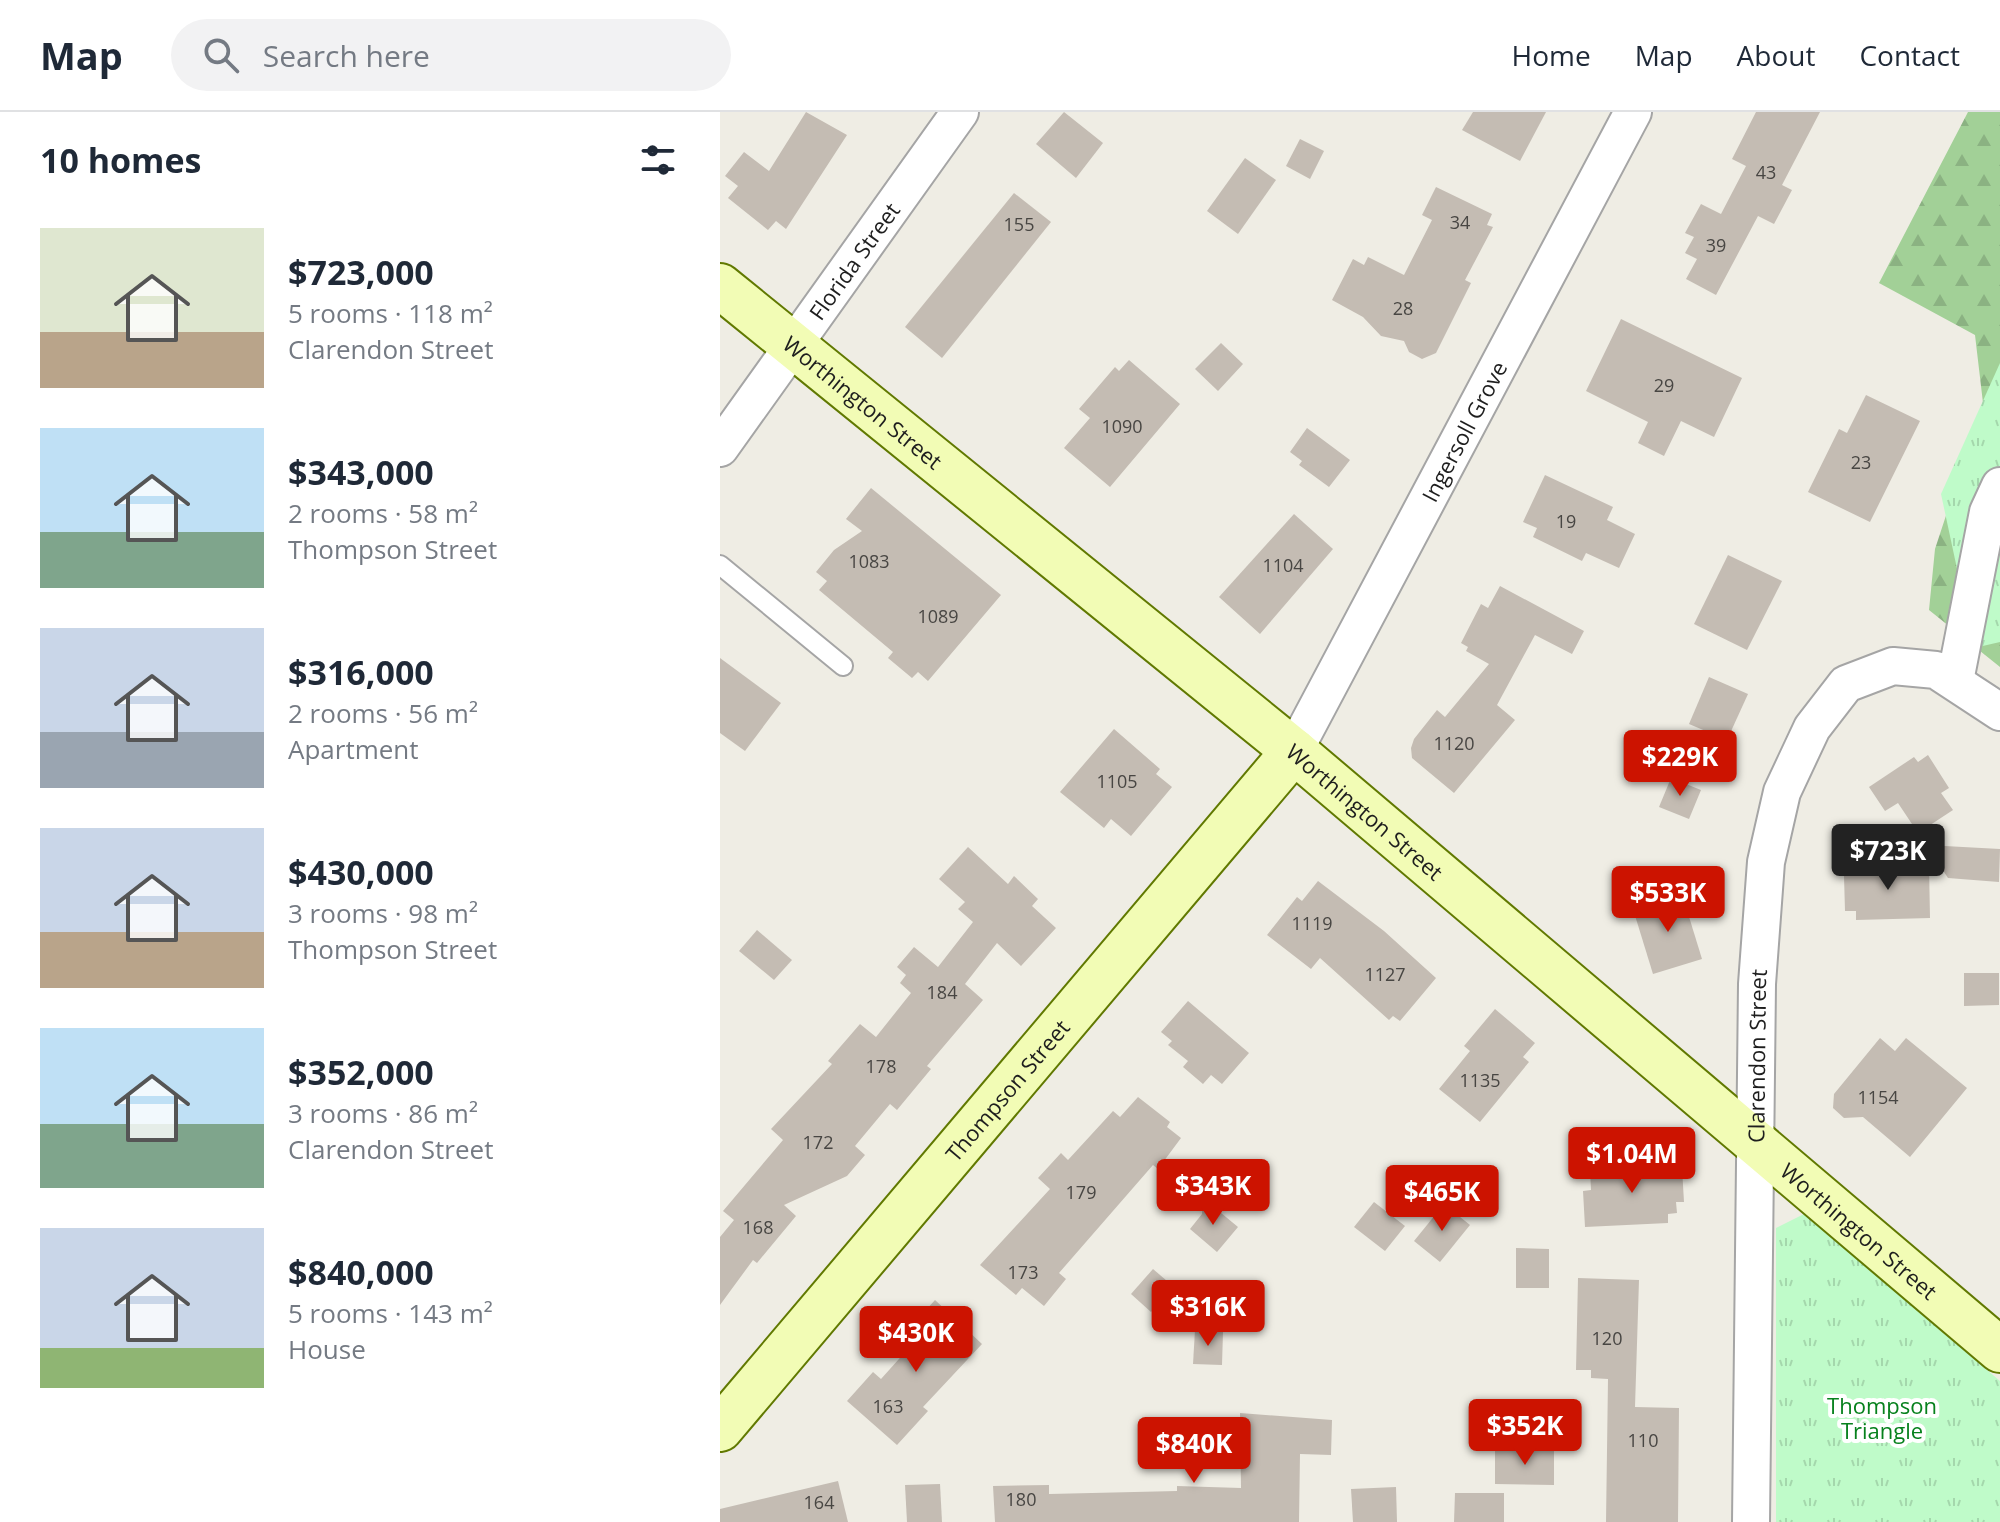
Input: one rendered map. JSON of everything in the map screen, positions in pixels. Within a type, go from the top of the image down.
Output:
[{"type":"main road","name":"Worthington Street","points":[[720,286],[1294,751],[2000,1350]]},
{"type":"main road","name":"Thompson Street","points":[[720,1429],[1294,751]]},
{"type":"street","name":"Florida Street","points":[[720,448],[960,112]]},
{"type":"street","name":"Ingersoll Grove","points":[[1294,751],[1633,112]]},
{"type":"street","points":[[1955,681],[1988,512],[2000,486]]},
{"type":"street","name":"Clarendon Street","points":[[1751,1522],[1757,984],[1766,862],[1782,792],[1812,728],[1846,684],[1893,666],[1936,670],[2000,712]]},
{"type":"lane","points":[[720,565],[843,666]]},
{"type":"green space","points":[[1968,112],[2000,112],[2000,667],[1929,610],[1935,549],[1983,403],[1975,335],[1879,283]]},
{"type":"green space","points":[[2000,363],[2000,642],[1974,648],[1941,494]]},
{"type":"green space","name":"Thompson Triangle","points":[[1804,1214],[2000,1381],[2000,1522],[1776,1522],[1776,1228]]},
{"type":"building","points":[[806,112],[847,135],[786,229],[776,221],[768,230],[728,198],[738,186],[725,176],[744,152],[769,171]]},
{"type":"building","points":[[1064,112],[1103,143],[1076,178],[1036,144]]},
{"type":"building","points":[[1473,112],[1546,112],[1520,161],[1462,130]]},
{"type":"building","points":[[1756,112],[1820,112],[1782,185],[1792,190],[1774,224],[1758,216],[1716,295],[1686,279],[1697,259],[1685,253],[1694,237],[1685,233],[1701,204],[1721,214],[1746,166],[1732,159]]},
{"type":"building","points":[[1300,139],[1324,151],[1310,179],[1286,166]]},
{"type":"building","points":[[1245,158],[1276,180],[1238,234],[1207,211]]},
{"type":"building","points":[[1436,187],[1492,214],[1487,225],[1493,227],[1465,280],[1471,283],[1436,353],[1422,359],[1409,352],[1404,341],[1381,336],[1363,317],[1332,300],[1353,259],[1364,265],[1368,257],[1404,275],[1432,220],[1422,215]]},
{"type":"building","points":[[1014,193],[1051,222],[942,358],[905,327]]},
{"type":"building","points":[[1621,319],[1742,378],[1714,437],[1681,421],[1664,456],[1638,443],[1648,422],[1586,391]]},
{"type":"building","points":[[1221,343],[1243,364],[1218,391],[1195,369]]},
{"type":"building","points":[[1129,360],[1180,404],[1110,487],[1064,448],[1090,418],[1079,409],[1115,367],[1119,371]]},
{"type":"building","points":[[1866,395],[1920,421],[1870,522],[1808,492],[1839,429],[1847,433]]},
{"type":"building","points":[[1307,428],[1350,460],[1329,487],[1299,465],[1302,461],[1290,452]]},
{"type":"building","points":[[1545,475],[1613,507],[1607,520],[1635,534],[1619,568],[1586,553],[1582,561],[1533,537],[1537,528],[1523,522]]},
{"type":"building","points":[[871,488],[1001,595],[928,681],[918,672],[912,678],[888,658],[893,652],[819,590],[827,581],[816,572],[834,550],[862,531],[846,519]]},
{"type":"building","points":[[1294,514],[1333,549],[1260,634],[1219,597]]},
{"type":"building","points":[[1728,555],[1782,581],[1747,650],[1694,624]]},
{"type":"building","points":[[1500,586],[1584,631],[1572,654],[1535,635],[1497,705],[1515,720],[1454,793],[1412,758],[1411,748],[1414,739],[1437,710],[1445,717],[1489,664],[1466,651],[1468,647],[1461,643],[1481,604],[1488,608]]},
{"type":"building","points":[[720,658],[781,703],[745,751],[720,733]]},
{"type":"building","points":[[1709,677],[1748,694],[1727,740],[1689,724]]},
{"type":"building","points":[[1114,729],[1160,769],[1156,774],[1172,787],[1131,836],[1111,819],[1104,828],[1060,792]]},
{"type":"building","points":[[1928,755],[1949,788],[1941,793],[1953,810],[1918,833],[1898,803],[1885,811],[1869,787],[1914,757],[1918,762]]},
{"type":"building","points":[[1671,778],[1701,790],[1689,819],[1659,807]]},
{"type":"building","points":[[1926,845],[2000,849],[1999,882],[1948,878]]},
{"type":"building","points":[[968,847],[1008,884],[1014,876],[1038,899],[1032,906],[1056,928],[1021,966],[997,943],[965,984],[983,1000],[927,1066],[931,1069],[897,1110],[890,1104],[855,1146],[865,1155],[847,1176],[784,1205],[796,1216],[757,1263],[753,1260],[720,1305],[720,1237],[734,1220],[723,1211],[783,1140],[771,1129],[832,1064],[828,1061],[860,1024],[876,1037],[911,993],[900,983],[906,975],[897,967],[914,947],[938,967],[973,922],[958,909],[965,902],[939,879]]},
{"type":"building","points":[[1929,865],[1930,918],[1856,920],[1856,911],[1845,911],[1844,876],[1852,875],[1852,867]]},
{"type":"building","points":[[1318,881],[1384,931],[1436,978],[1400,1021],[1393,1016],[1389,1020],[1320,958],[1311,969],[1267,935],[1297,897],[1302,901]]},
{"type":"building","points":[[1682,894],[1702,959],[1653,974],[1633,909]]},
{"type":"building","points":[[757,930],[792,960],[774,980],[739,951]]},
{"type":"building","points":[[1964,973],[1999,973],[1999,1005],[1964,1006]]},
{"type":"building","points":[[1188,1001],[1249,1053],[1222,1084],[1211,1075],[1203,1084],[1183,1067],[1188,1061],[1168,1045],[1172,1041],[1161,1032]]},
{"type":"building","points":[[1495,1009],[1535,1043],[1523,1057],[1529,1062],[1480,1122],[1439,1089],[1470,1051],[1464,1046]]},
{"type":"building","points":[[1880,1038],[1895,1051],[1906,1038],[1967,1088],[1910,1157],[1863,1117],[1844,1118],[1833,1108],[1834,1094]]},
{"type":"building","points":[[1138,1097],[1170,1122],[1167,1127],[1181,1138],[1158,1169],[1153,1165],[1059,1273],[1066,1279],[1044,1306],[1022,1288],[1016,1295],[980,1265],[1050,1189],[1038,1178],[1061,1153],[1068,1160],[1113,1111],[1120,1117]]},
{"type":"building","points":[[1647,1161],[1648,1170],[1682,1168],[1684,1202],[1676,1202],[1677,1213],[1668,1214],[1668,1223],[1585,1227],[1583,1191],[1591,1190],[1590,1169],[1610,1168],[1609,1162]]},
{"type":"building","points":[[1203,1198],[1238,1227],[1217,1252],[1190,1229],[1202,1214]]},
{"type":"building","points":[[1374,1202],[1405,1226],[1385,1251],[1354,1227]]},
{"type":"building","points":[[1444,1204],[1470,1225],[1440,1262],[1414,1241]]},
{"type":"building","points":[[1516,1248],[1549,1249],[1549,1288],[1516,1288]]},
{"type":"building","points":[[1153,1269],[1174,1287],[1151,1312],[1131,1294]]},
{"type":"building","points":[[1578,1278],[1639,1280],[1635,1407],[1679,1408],[1678,1522],[1606,1522],[1608,1379],[1591,1378],[1591,1370],[1576,1370]]},
{"type":"building","points":[[935,1300],[982,1344],[923,1407],[928,1411],[897,1445],[847,1401],[873,1372],[881,1379],[916,1340],[907,1331]]},
{"type":"building","points":[[1195,1330],[1223,1332],[1222,1365],[1193,1364]]},
{"type":"building","points":[[1240,1413],[1332,1420],[1331,1455],[1300,1454],[1299,1522],[995,1522],[993,1486],[1049,1485],[1049,1494],[1177,1491],[1177,1486],[1241,1488]]},
{"type":"building","points":[[1495,1449],[1554,1449],[1554,1485],[1495,1484]]},
{"type":"building","points":[[838,1481],[848,1522],[720,1522],[720,1509]]},
{"type":"building","points":[[940,1484],[942,1522],[907,1522],[905,1485]]},
{"type":"building","points":[[1396,1487],[1397,1522],[1353,1522],[1351,1489]]},
{"type":"building","points":[[1455,1493],[1504,1493],[1504,1522],[1454,1522]]}]
